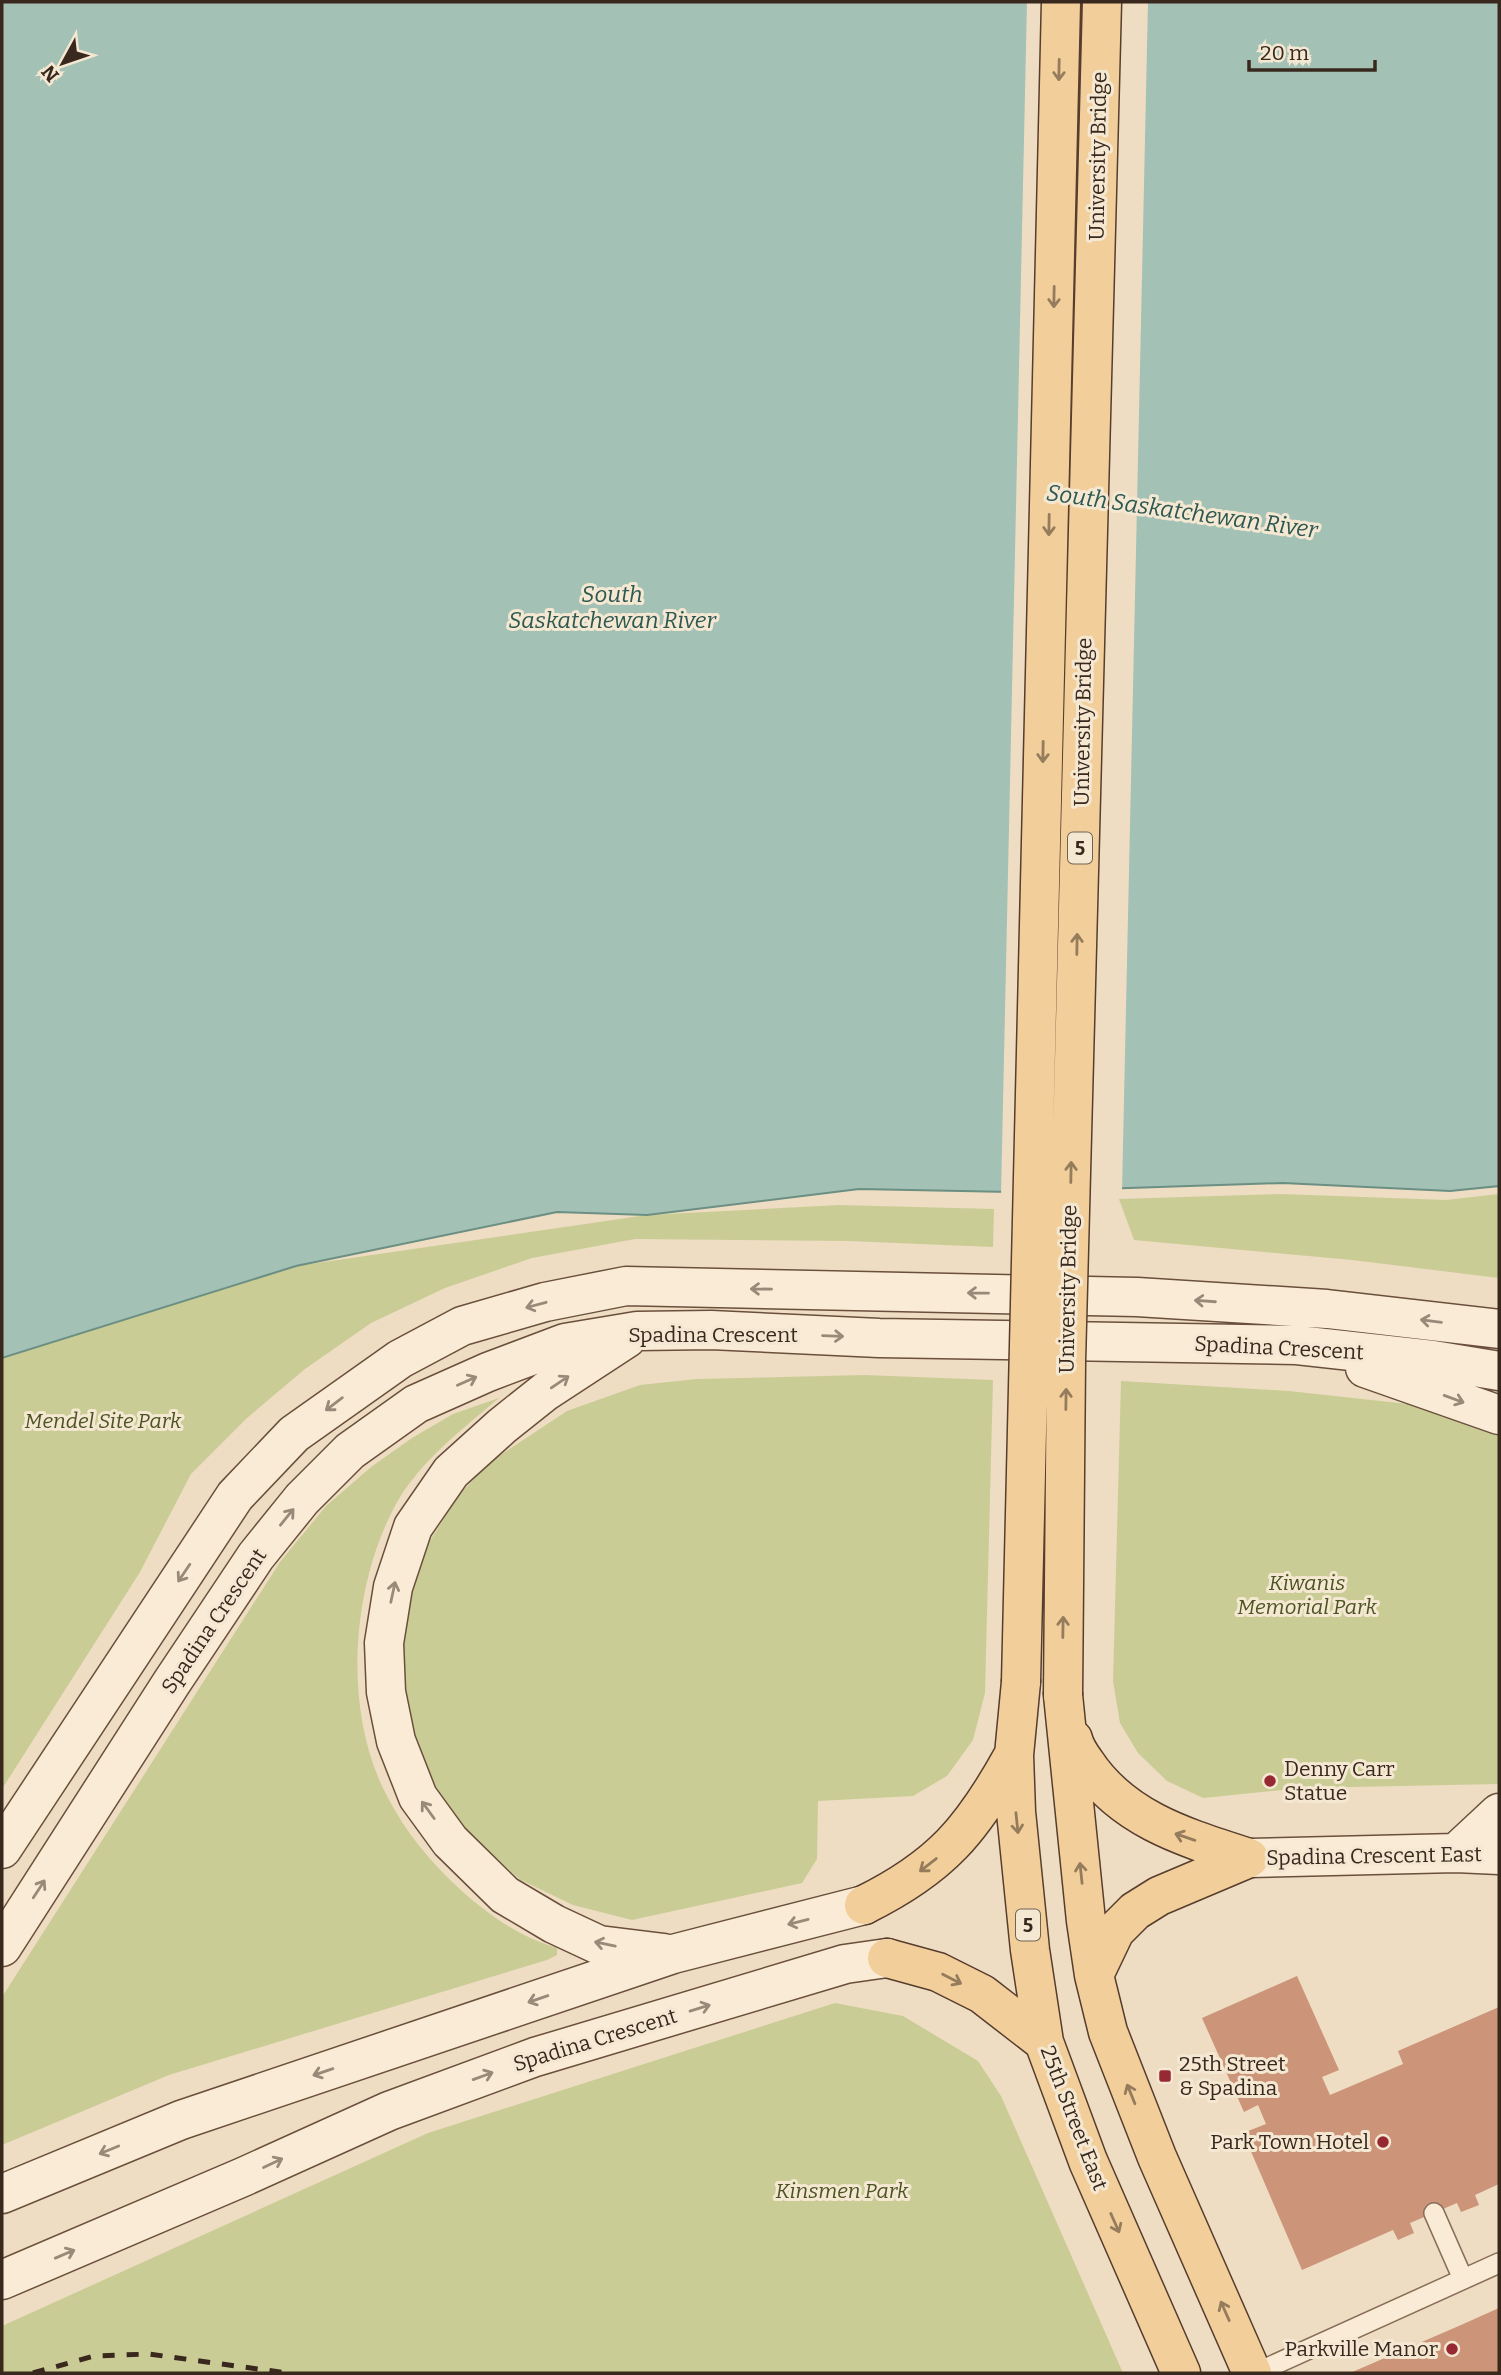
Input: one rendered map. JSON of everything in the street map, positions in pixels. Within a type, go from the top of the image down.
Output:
[{"type":"main road","name":"University Bridge","points":[[1021,1682],[1061,2]]},
{"type":"main road","name":"University Bridge","points":[[1063,1695],[1066,1362],[1102,2]]},
{"type":"main road","name":"25th Street East","points":[[1021,1682],[1014,1755],[1016,1812],[1030,1950],[1044,2042],[1088,2161],[1181,2373]]},
{"type":"main road","points":[[1063,1695],[1074,1745],[1096,1779],[1132,1811],[1176,1834],[1249,1858]]},
{"type":"main road","name":"5","points":[[1063,1695],[1086,1921],[1094,1975],[1108,2032],[1129,2089],[1254,2373]]},
{"type":"main road","points":[[864,1905],[901,1887],[943,1854],[983,1809],[1014,1755]]},
{"type":"main road","points":[[1094,1975],[1115,1931],[1135,1911],[1159,1896],[1249,1858]]},
{"type":"main road","points":[[887,1958],[938,1972],[982,1994],[1044,2042]]},
{"type":"street","name":"Spadina Crescent","points":[[2,1849],[114,1676],[236,1496],[294,1434],[400,1359],[462,1326],[545,1302],[625,1286],[1137,1297],[1327,1309],[1499,1329]]},
{"type":"street","name":"Spadina Crescent","points":[[2,1947],[256,1556],[302,1499],[351,1451],[416,1404],[488,1372],[565,1343],[636,1331],[711,1330],[879,1338],[1297,1345],[1433,1360],[1499,1371]]},
{"type":"street","points":[[636,1331],[546,1391],[451,1472],[413,1527],[393,1587],[384,1643],[386,1692],[396,1741],[418,1797],[450,1841],[505,1895],[554,1924],[599,1945],[673,1954]]},
{"type":"street","points":[[1297,1345],[1499,1415]]},
{"type":"street","points":[[1456,1853],[1499,1813]]},
{"type":"street","name":"Spadina Crescent East","points":[[1249,1858],[1456,1853],[1499,1855]]},
{"type":"street","points":[[2,2194],[181,2120],[673,1954],[864,1905]]},
{"type":"street","name":"Spadina Crescent","points":[[2,2280],[243,2177],[388,2111],[535,2057],[845,1964],[887,1958]]},
{"type":"lane","points":[[1434,2213],[1463,2279]]},
{"type":"lane","points":[[1254,2373],[1499,2263]]},
{"type":"green space","points":[[1282,1194],[1446,1200],[1499,1194],[1499,1278],[1352,1260],[1134,1240],[1119,1199]]},
{"type":"green space","name":"Mendel Site Park","points":[[839,1205],[994,1209],[993,1247],[848,1241],[635,1239],[532,1258],[445,1288],[371,1323],[305,1369],[247,1418],[191,1474],[140,1572],[2,1789],[2,1340],[296,1266],[647,1215]]},
{"type":"green space","points":[[865,1375],[993,1380],[985,1693],[973,1740],[947,1776],[913,1796],[818,1801],[817,1859],[802,1883],[632,1920],[573,1905],[521,1880],[473,1840],[441,1797],[416,1745],[405,1700],[403,1654],[409,1605],[426,1547],[458,1496],[490,1462],[567,1411],[640,1385],[697,1379]]},
{"type":"green space","name":"Kiwanis Memorial Park","points":[[1121,1381],[1289,1391],[1499,1414],[1499,1784],[1302,1788],[1203,1798],[1167,1781],[1138,1753],[1120,1723],[1113,1681]]},
{"type":"green space","points":[[499,1398],[430,1460],[396,1504],[369,1573],[358,1649],[358,1688],[363,1726],[373,1762],[394,1810],[411,1835],[440,1870],[473,1900],[518,1932],[557,1948],[557,1955],[169,2075],[2,2145],[2,1997],[280,1562],[326,1506],[371,1467],[453,1414]]},
{"type":"green space","name":"Kinsmen Park","points":[[835,2003],[903,2016],[978,2061],[1001,2096],[1123,2373],[2,2373],[2,2326],[428,2133]]},
{"type":"water","name":"South Saskatchewan River","points":[[2,2],[1499,2],[1499,1186],[1450,1191],[1283,1183],[1012,1192],[859,1189],[647,1215],[557,1212],[296,1266],[2,1358]]},
{"type":"pier","points":[[1027,2],[1148,2],[1122,1191],[1001,1195]]},
{"type":"building","points":[[1297,1976],[1339,2070],[1322,2077],[1330,2095],[1403,2064],[1398,2051],[1499,2007],[1499,2184],[1475,2195],[1479,2205],[1461,2212],[1457,2203],[1410,2223],[1414,2233],[1398,2240],[1393,2230],[1302,2270],[1243,2133],[1266,2124],[1258,2105],[1244,2112],[1202,2018]]},
{"type":"building","name":"Parkville Manor","points":[[1499,2308],[1499,2373],[1350,2373],[1461,2325]]},
{"type":"railway","points":[[33,2373],[94,2356],[149,2354],[287,2373]]},
{"type":"place","name":"Denny Carr Statue","points":[[1270,1781]]},
{"type":"place","name":"25th Street & Spadina","points":[[1165,2076]]},
{"type":"place","name":"Park Town Hotel","points":[[1383,2142]]},
{"type":"place","name":"Parkville Manor","points":[[1452,2349]]}]
